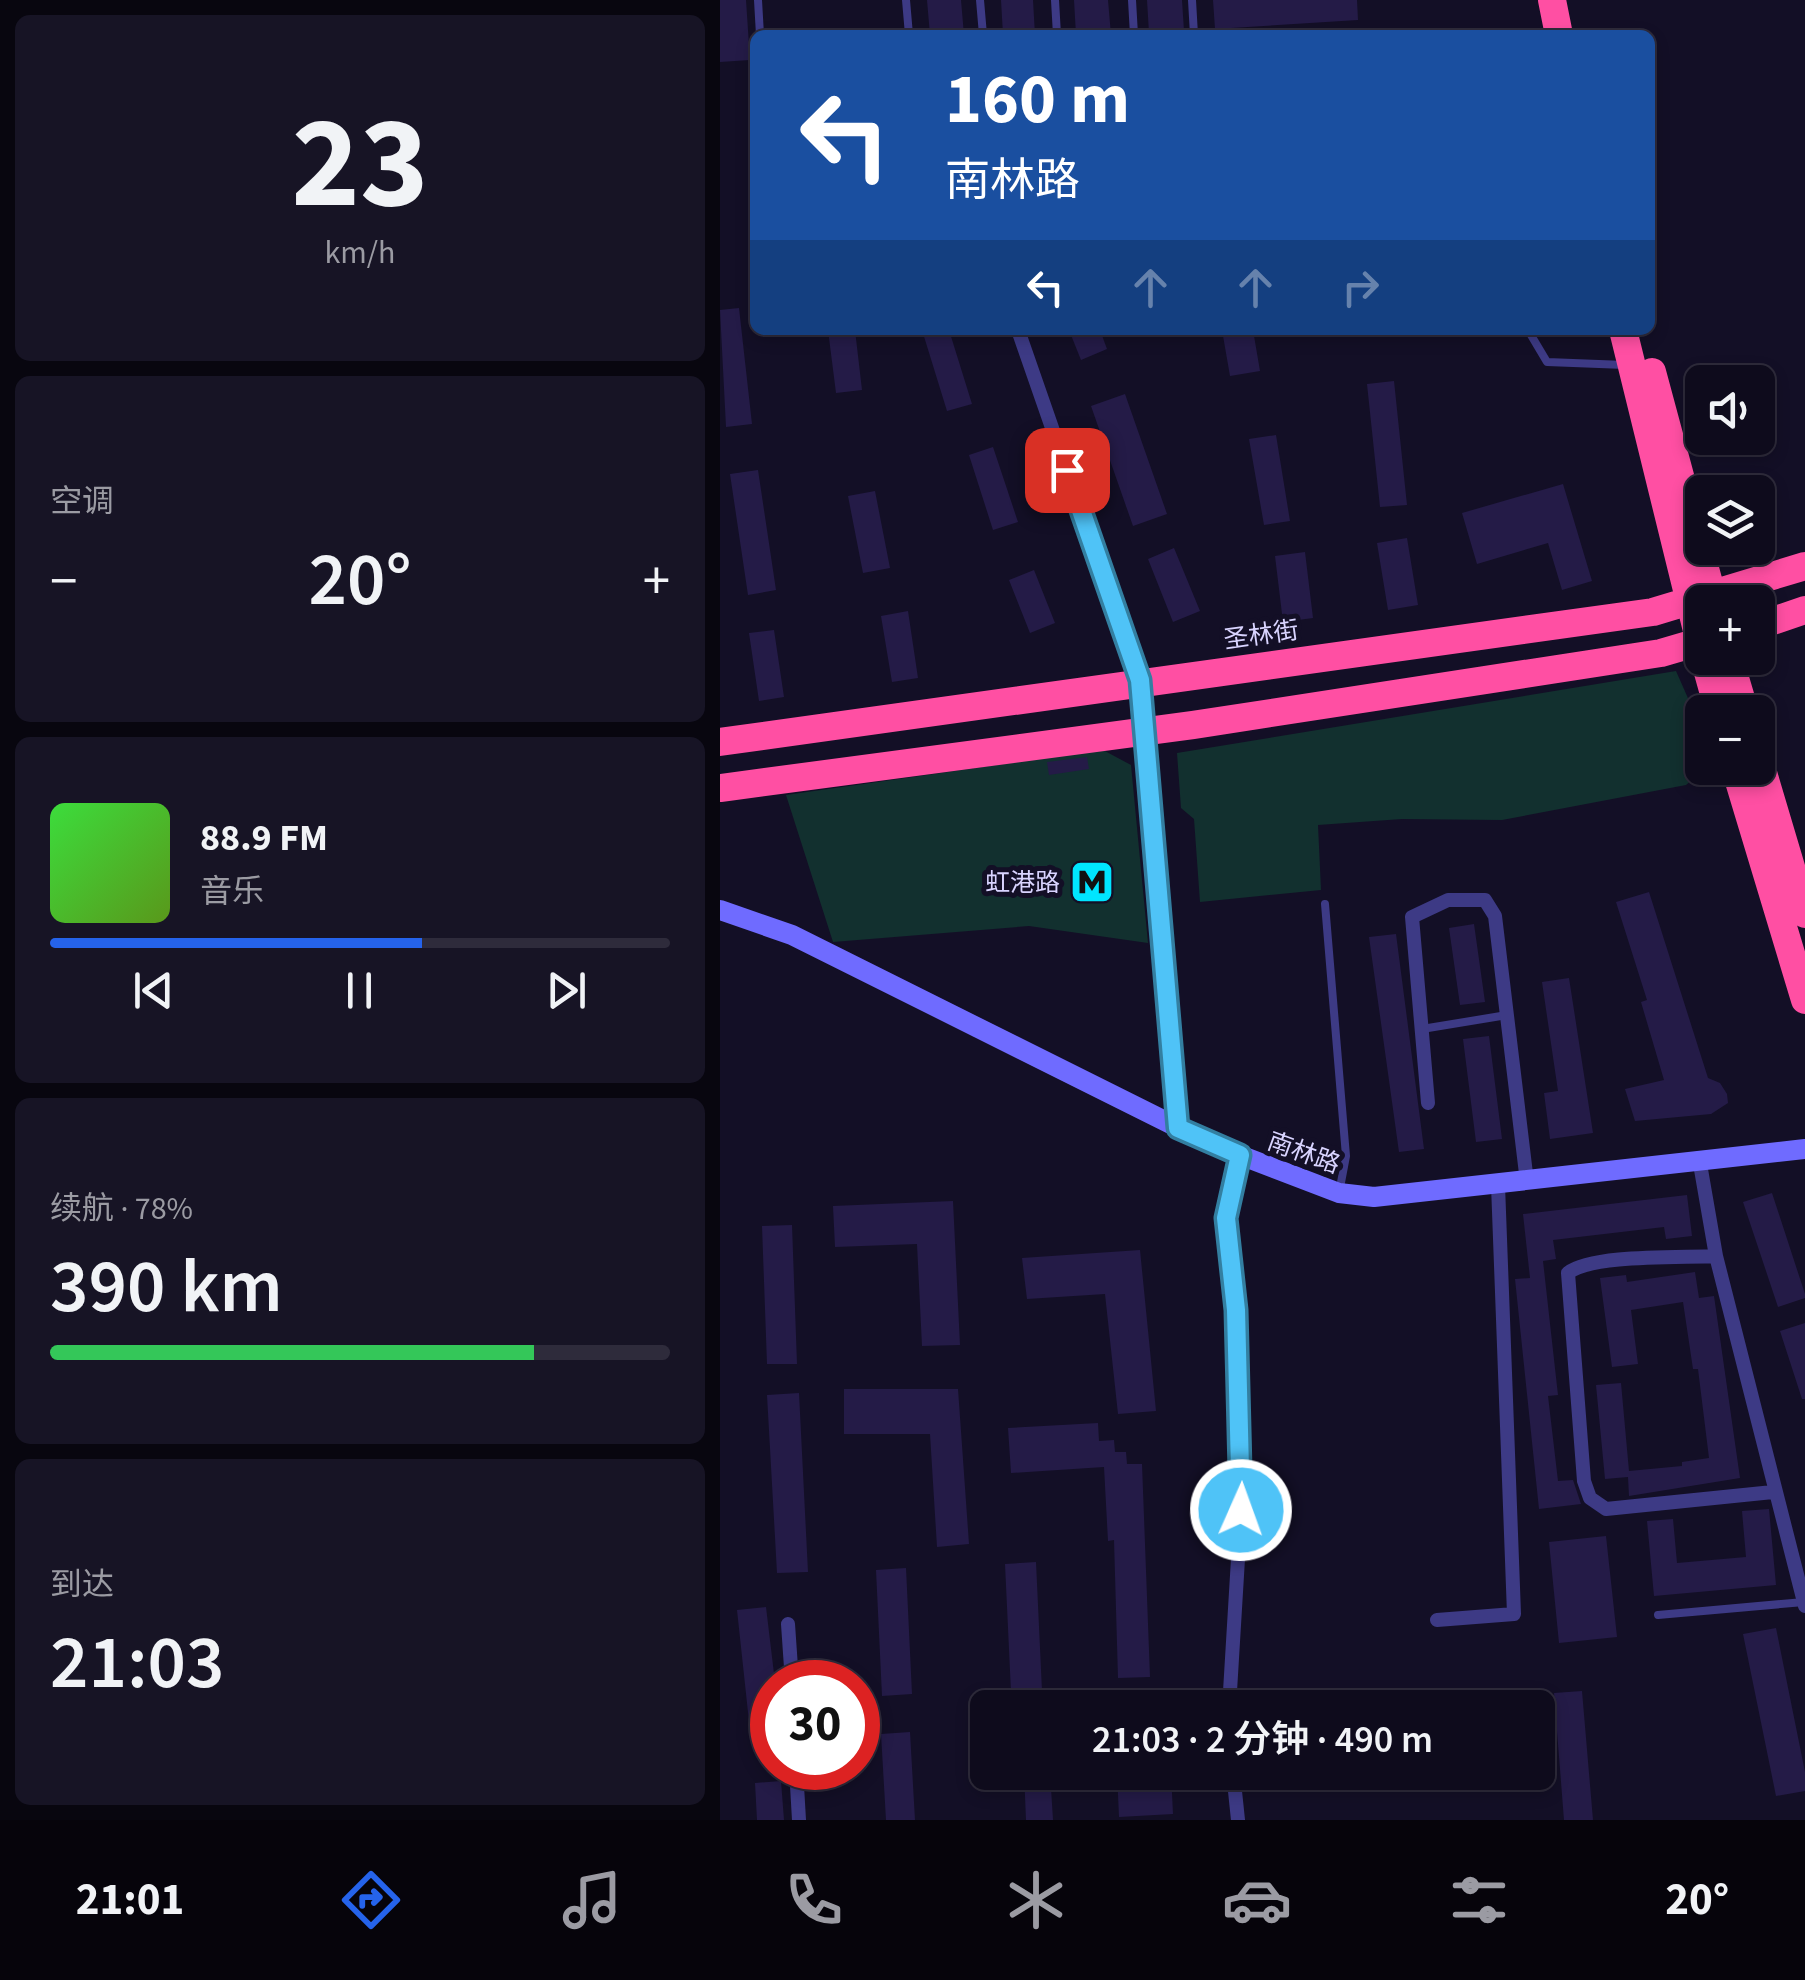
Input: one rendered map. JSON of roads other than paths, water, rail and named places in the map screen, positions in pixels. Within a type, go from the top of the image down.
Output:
[{"type":"highway","points":[[1552,0],[1558,30]]},
{"type":"highway","points":[[1571,0],[1577,30]]},
{"type":"highway","points":[[1625,335],[1700,585]]},
{"type":"highway","points":[[1643,335],[1702,585]]},
{"type":"highway","name":"圣林街","points":[[1749,585],[1805,566]]},
{"type":"highway","name":"圣林街","points":[[720,742],[1685,605]]},
{"type":"highway","points":[[1775,620],[1805,610]]},
{"type":"highway","points":[[720,788],[1685,650]]},
{"type":"highway","points":[[1740,785],[1805,1000]]},
{"type":"highway","points":[[1767,785],[1805,914]]},
{"type":"street","points":[[1020,335],[1140,680],[1178,1128]]},
{"type":"street","points":[[1428,1102],[1412,917],[1448,900],[1485,900],[1495,916],[1527,1182]]},
{"type":"street","name":"南林路","points":[[720,910],[792,935],[1178,1128],[1339,1193],[1374,1197],[1527,1182],[1699,1158],[1805,1150]]},
{"type":"street","points":[[1229,1690],[1243,1476],[1236,1310],[1226,1218],[1240,1155]]},
{"type":"street","points":[[1699,1158],[1716,1256],[1772,1492],[1805,1604]]},
{"type":"street","points":[[1437,1620],[1514,1614],[1498,1185]]},
{"type":"street","points":[[1716,1256],[1601,1263],[1576,1266],[1568,1273],[1584,1480],[1590,1498],[1606,1509],[1772,1492]]},
{"type":"street","points":[[788,1624],[790,1660]]},
{"type":"street","points":[[797,1790],[799,1820]]},
{"type":"street","points":[[1235,1790],[1238,1820]]},
{"type":"lane","points":[[758,0],[760,30]]},
{"type":"lane","points":[[906,0],[909,30]]},
{"type":"lane","points":[[980,0],[983,30]]},
{"type":"lane","points":[[1055,0],[1057,30]]},
{"type":"lane","points":[[1132,0],[1134,30]]},
{"type":"lane","points":[[1192,0],[1194,30]]},
{"type":"lane","points":[[1531,335],[1547,362],[1632,366]]},
{"type":"lane","points":[[1325,904],[1346,1156],[1339,1193]]},
{"type":"lane","points":[[1421,1029],[1507,1015]]},
{"type":"lane","points":[[1658,1615],[1805,1604]]},
{"type":"place","name":"虹港路","points":[[1092,882]]}]
